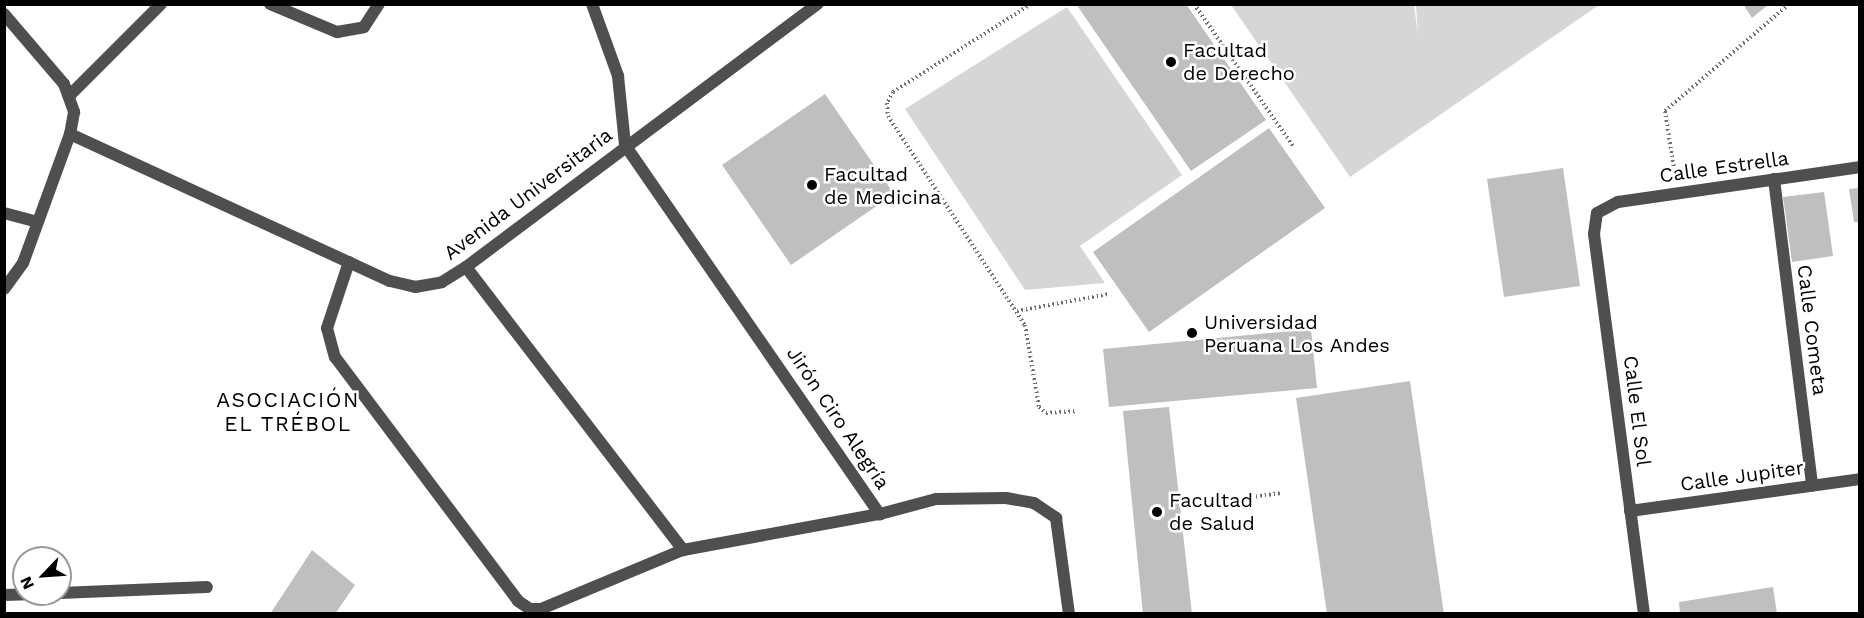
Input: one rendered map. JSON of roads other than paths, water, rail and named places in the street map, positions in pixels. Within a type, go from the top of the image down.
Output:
[{"type":"street","points":[[71,94],[161,4]]},
{"type":"street","points":[[270,4],[337,32],[364,27],[379,4]]},
{"type":"street","points":[[592,4],[618,76],[625,146]]},
{"type":"street","name":"Avenida Universitaria","points":[[70,134],[390,281],[415,287],[442,282],[466,267],[818,4]]},
{"type":"street","points":[[4,14],[71,94],[74,112],[70,134],[23,263],[4,289]]},
{"type":"street","name":"Jirón Ciro Alegría","points":[[625,146],[880,514],[936,499],[1006,498],[1034,503],[1056,518],[1070,614]]},
{"type":"street","name":"Calle Estrella","points":[[1597,213],[1618,202],[1860,167]]},
{"type":"street","name":"Calle Cometa","points":[[1774,179],[1812,486]]},
{"type":"street","points":[[4,213],[39,222]]},
{"type":"street","name":"Calle El Sol","points":[[1597,213],[1594,234],[1644,614]]},
{"type":"street","points":[[349,262],[327,328],[335,357],[518,601],[530,609],[541,609],[683,550],[880,514]]},
{"type":"street","points":[[466,267],[683,550]]},
{"type":"street","name":"Calle Jupiter","points":[[1630,512],[1860,479]]},
{"type":"street","points":[[72,593],[207,587]]},
{"type":"place","name":"Facultad de Derecho","points":[[1171,62]]},
{"type":"place","name":"Facultad de Medicina","points":[[812,185]]},
{"type":"place","name":"Universidad Peruana Los Andes","points":[[1192,333]]},
{"type":"place","name":"Facultad de Salud","points":[[1157,512]]},
{"type":"district","name":"ASOCIACIÓN EL TRÉBOL","points":[[288,412]]}]
